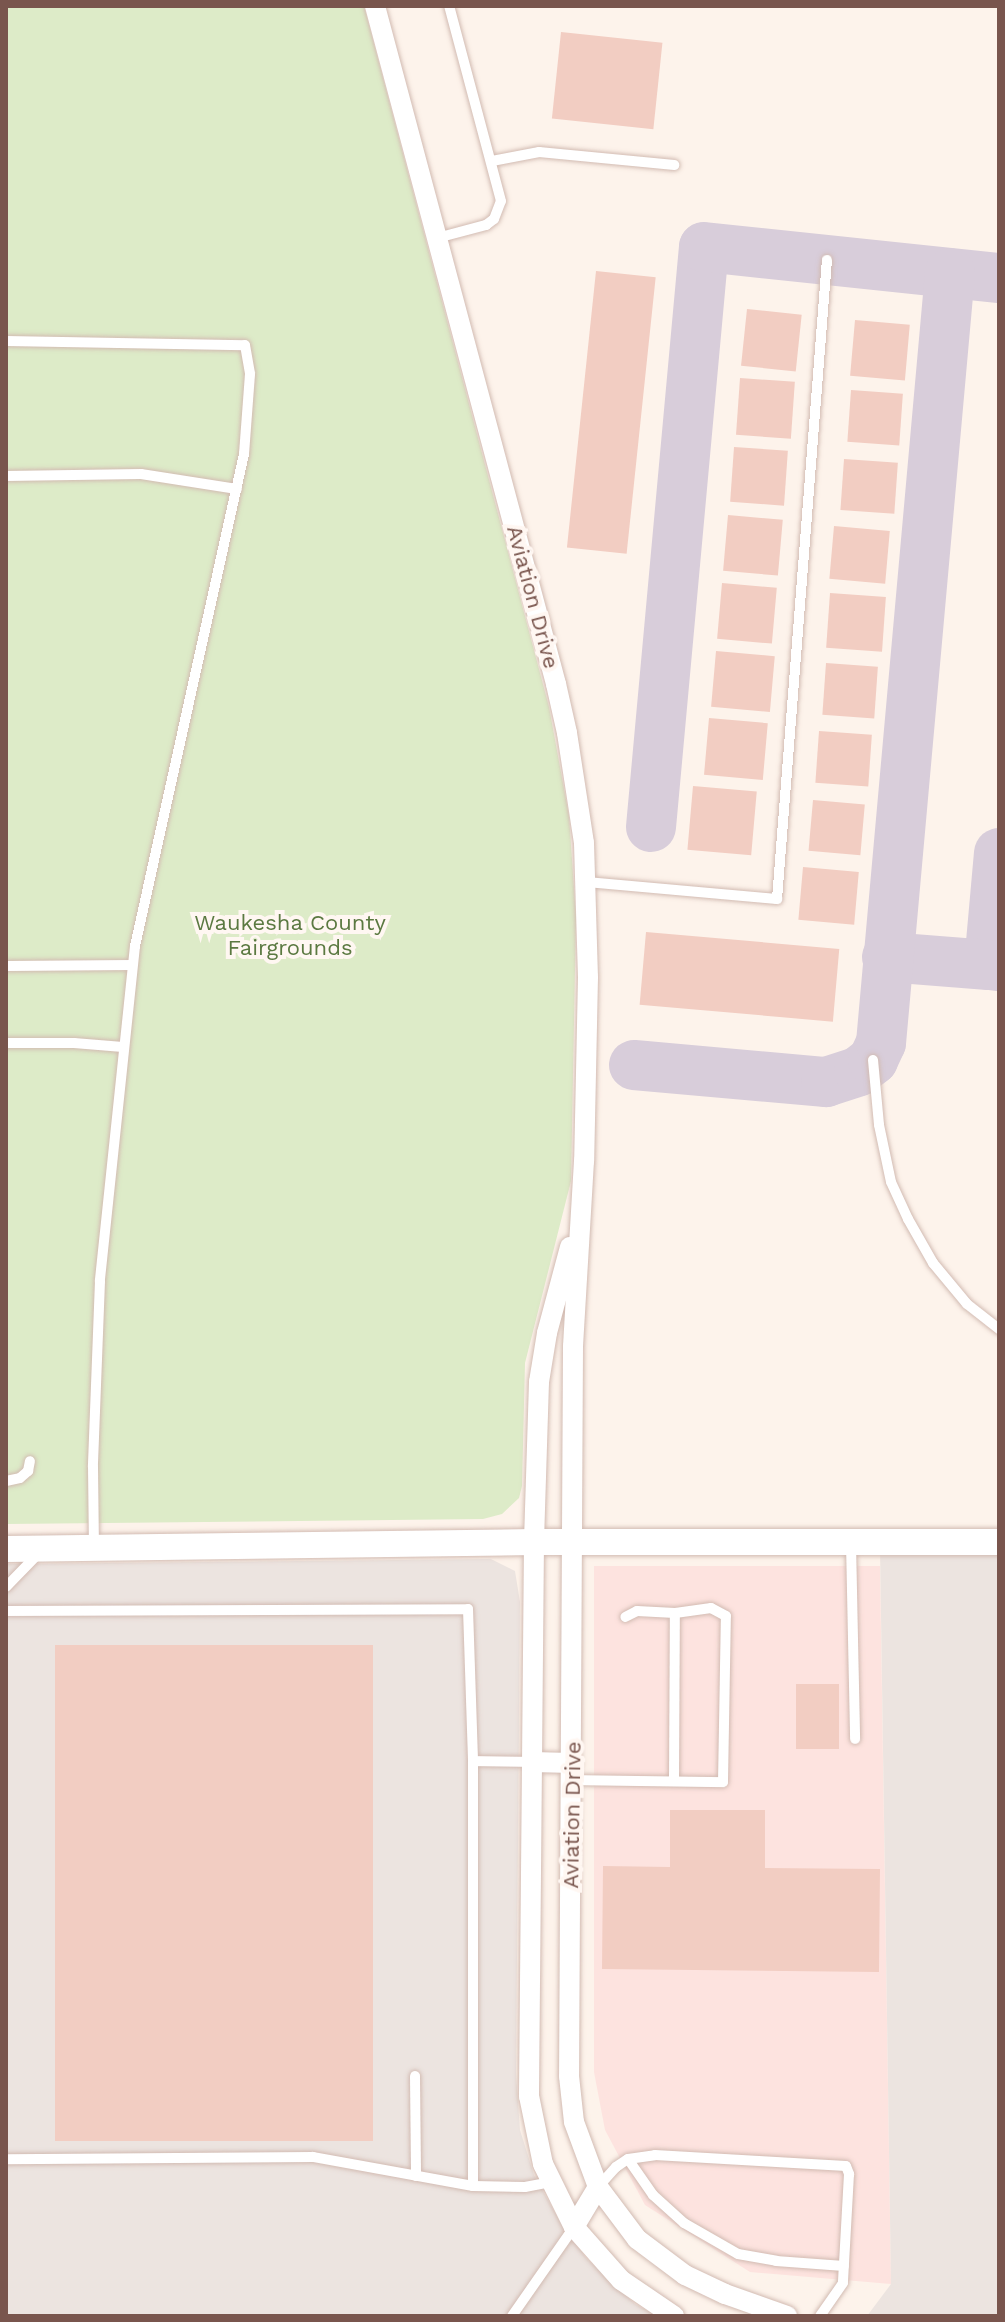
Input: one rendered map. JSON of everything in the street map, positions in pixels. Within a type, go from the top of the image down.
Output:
[{"type":"street","name":"Aviation Drive","points":[[375,6],[567,733],[586,882],[588,992],[582,1203],[573,1347],[569,2087],[584,2155],[598,2187],[618,2216],[660,2258],[725,2294],[787,2316]]},
{"type":"street","name":"Aviation Drive","points":[[582,1203],[542,1358],[534,1542],[528,2083],[535,2133],[551,2182],[574,2227],[621,2280],[674,2316]]},
{"type":"street","points":[[6,1549],[534,1542],[999,1542]]},
{"type":"street","points":[[532,1762],[572,1771]]},
{"type":"street","points":[[574,2227],[598,2187]]},
{"type":"lane","points":[[437,238],[486,225],[494,219],[501,201],[449,6]]},
{"type":"lane","points":[[492,161],[539,152],[674,165]]},
{"type":"lane","points":[[586,882],[777,899],[827,260]]},
{"type":"lane","points":[[6,341],[245,345],[250,374],[244,454],[132,965],[100,1281],[93,1467],[94,1548]]},
{"type":"lane","points":[[6,476],[141,474],[237,489]]},
{"type":"lane","points":[[6,966],[132,965]]},
{"type":"lane","points":[[6,1043],[123,1047]]},
{"type":"lane","points":[[873,1060],[879,1125],[897,1194],[933,1263],[967,1304],[999,1329]]},
{"type":"lane","points":[[6,1481],[20,1478],[28,1471],[30,1461]]},
{"type":"lane","points":[[851,1541],[855,1739]]},
{"type":"lane","points":[[6,1587],[44,1549]]},
{"type":"lane","points":[[572,1771],[630,1782],[674,1779],[723,1782],[726,1775],[726,1616],[711,1608],[675,1613],[637,1611],[625,1617]]},
{"type":"lane","points":[[6,1611],[468,1609],[473,1761],[473,2186]]},
{"type":"lane","points":[[674,1779],[675,1613]]},
{"type":"lane","points":[[473,1761],[532,1762]]},
{"type":"lane","points":[[415,2076],[416,2176]]},
{"type":"lane","points":[[598,2187],[628,2159],[655,2155],[846,2166],[849,2174],[843,2283],[820,2316]]},
{"type":"lane","points":[[6,2159],[313,2157],[473,2186],[525,2187],[551,2182]]},
{"type":"lane","points":[[628,2159],[653,2195],[684,2223],[738,2254],[776,2261],[844,2266]]},
{"type":"lane","points":[[512,2316],[574,2227]]},
{"type":"shaded area","points":[[880,1549],[999,1549],[999,2316],[867,2316],[891,2284]]},
{"type":"shaded area","points":[[491,1559],[515,1571],[520,1602],[516,2074],[520,2130],[534,2175],[559,2220],[586,2258],[635,2304],[657,2316],[6,2316],[6,1564]]},
{"type":"shaded area","points":[[594,1566],[880,1566],[891,2284],[750,2272],[645,2205],[605,2130],[594,2072]]},
{"type":"green space","name":"Waukesha County Fairgrounds","points":[[6,6],[364,6],[549,707],[569,816],[576,918],[571,1181],[525,1363],[522,1486],[519,1498],[502,1514],[483,1519],[6,1524]]},
{"type":"building","points":[[561,32],[662,43],[653,129],[552,119]]},
{"type":"building","points":[[596,271],[656,277],[627,554],[567,547]]},
{"type":"building","points":[[747,309],[802,315],[796,371],[741,366]]},
{"type":"building","points":[[855,320],[910,325],[905,381],[850,376]]},
{"type":"building","points":[[740,378],[795,382],[791,439],[736,435]]},
{"type":"building","points":[[851,390],[903,394],[899,446],[847,442]]},
{"type":"building","points":[[734,447],[788,451],[784,506],[730,502]]},
{"type":"building","points":[[844,459],[898,463],[894,514],[840,510]]},
{"type":"building","points":[[728,515],[783,520],[778,576],[723,571]]},
{"type":"building","points":[[834,526],[890,531],[885,584],[829,579]]},
{"type":"building","points":[[722,583],[777,588],[772,644],[717,639]]},
{"type":"building","points":[[830,593],[886,597],[882,652],[826,648]]},
{"type":"building","points":[[716,651],[775,656],[770,712],[711,707]]},
{"type":"building","points":[[826,663],[878,667],[874,719],[822,715]]},
{"type":"building","points":[[709,718],[768,723],[763,780],[704,775]]},
{"type":"building","points":[[819,731],[872,735],[868,787],[815,783]]},
{"type":"building","points":[[693,786],[757,792],[751,855],[687,850]]},
{"type":"building","points":[[813,800],[865,805],[860,855],[809,851]]},
{"type":"building","points":[[803,867],[859,872],[854,925],[798,920]]},
{"type":"building","points":[[646,932],[839,949],[833,1022],[640,1005]]},
{"type":"building","points":[[55,1645],[373,1645],[373,2141],[55,2141]]},
{"type":"building","points":[[796,1684],[839,1684],[839,1749],[796,1749]]},
{"type":"building","points":[[670,1810],[765,1810],[765,1868],[880,1869],[879,1972],[602,1969],[603,1866],[670,1867]]},
{"type":"taxiway","points":[[651,827],[704,247],[999,278]]},
{"type":"taxiway","points":[[634,1065],[826,1082],[859,1071],[873,1060],[881,1043],[950,273]]},
{"type":"taxiway","points":[[999,853],[989,965],[999,966]]},
{"type":"taxiway","points":[[887,957],[989,965]]}]
